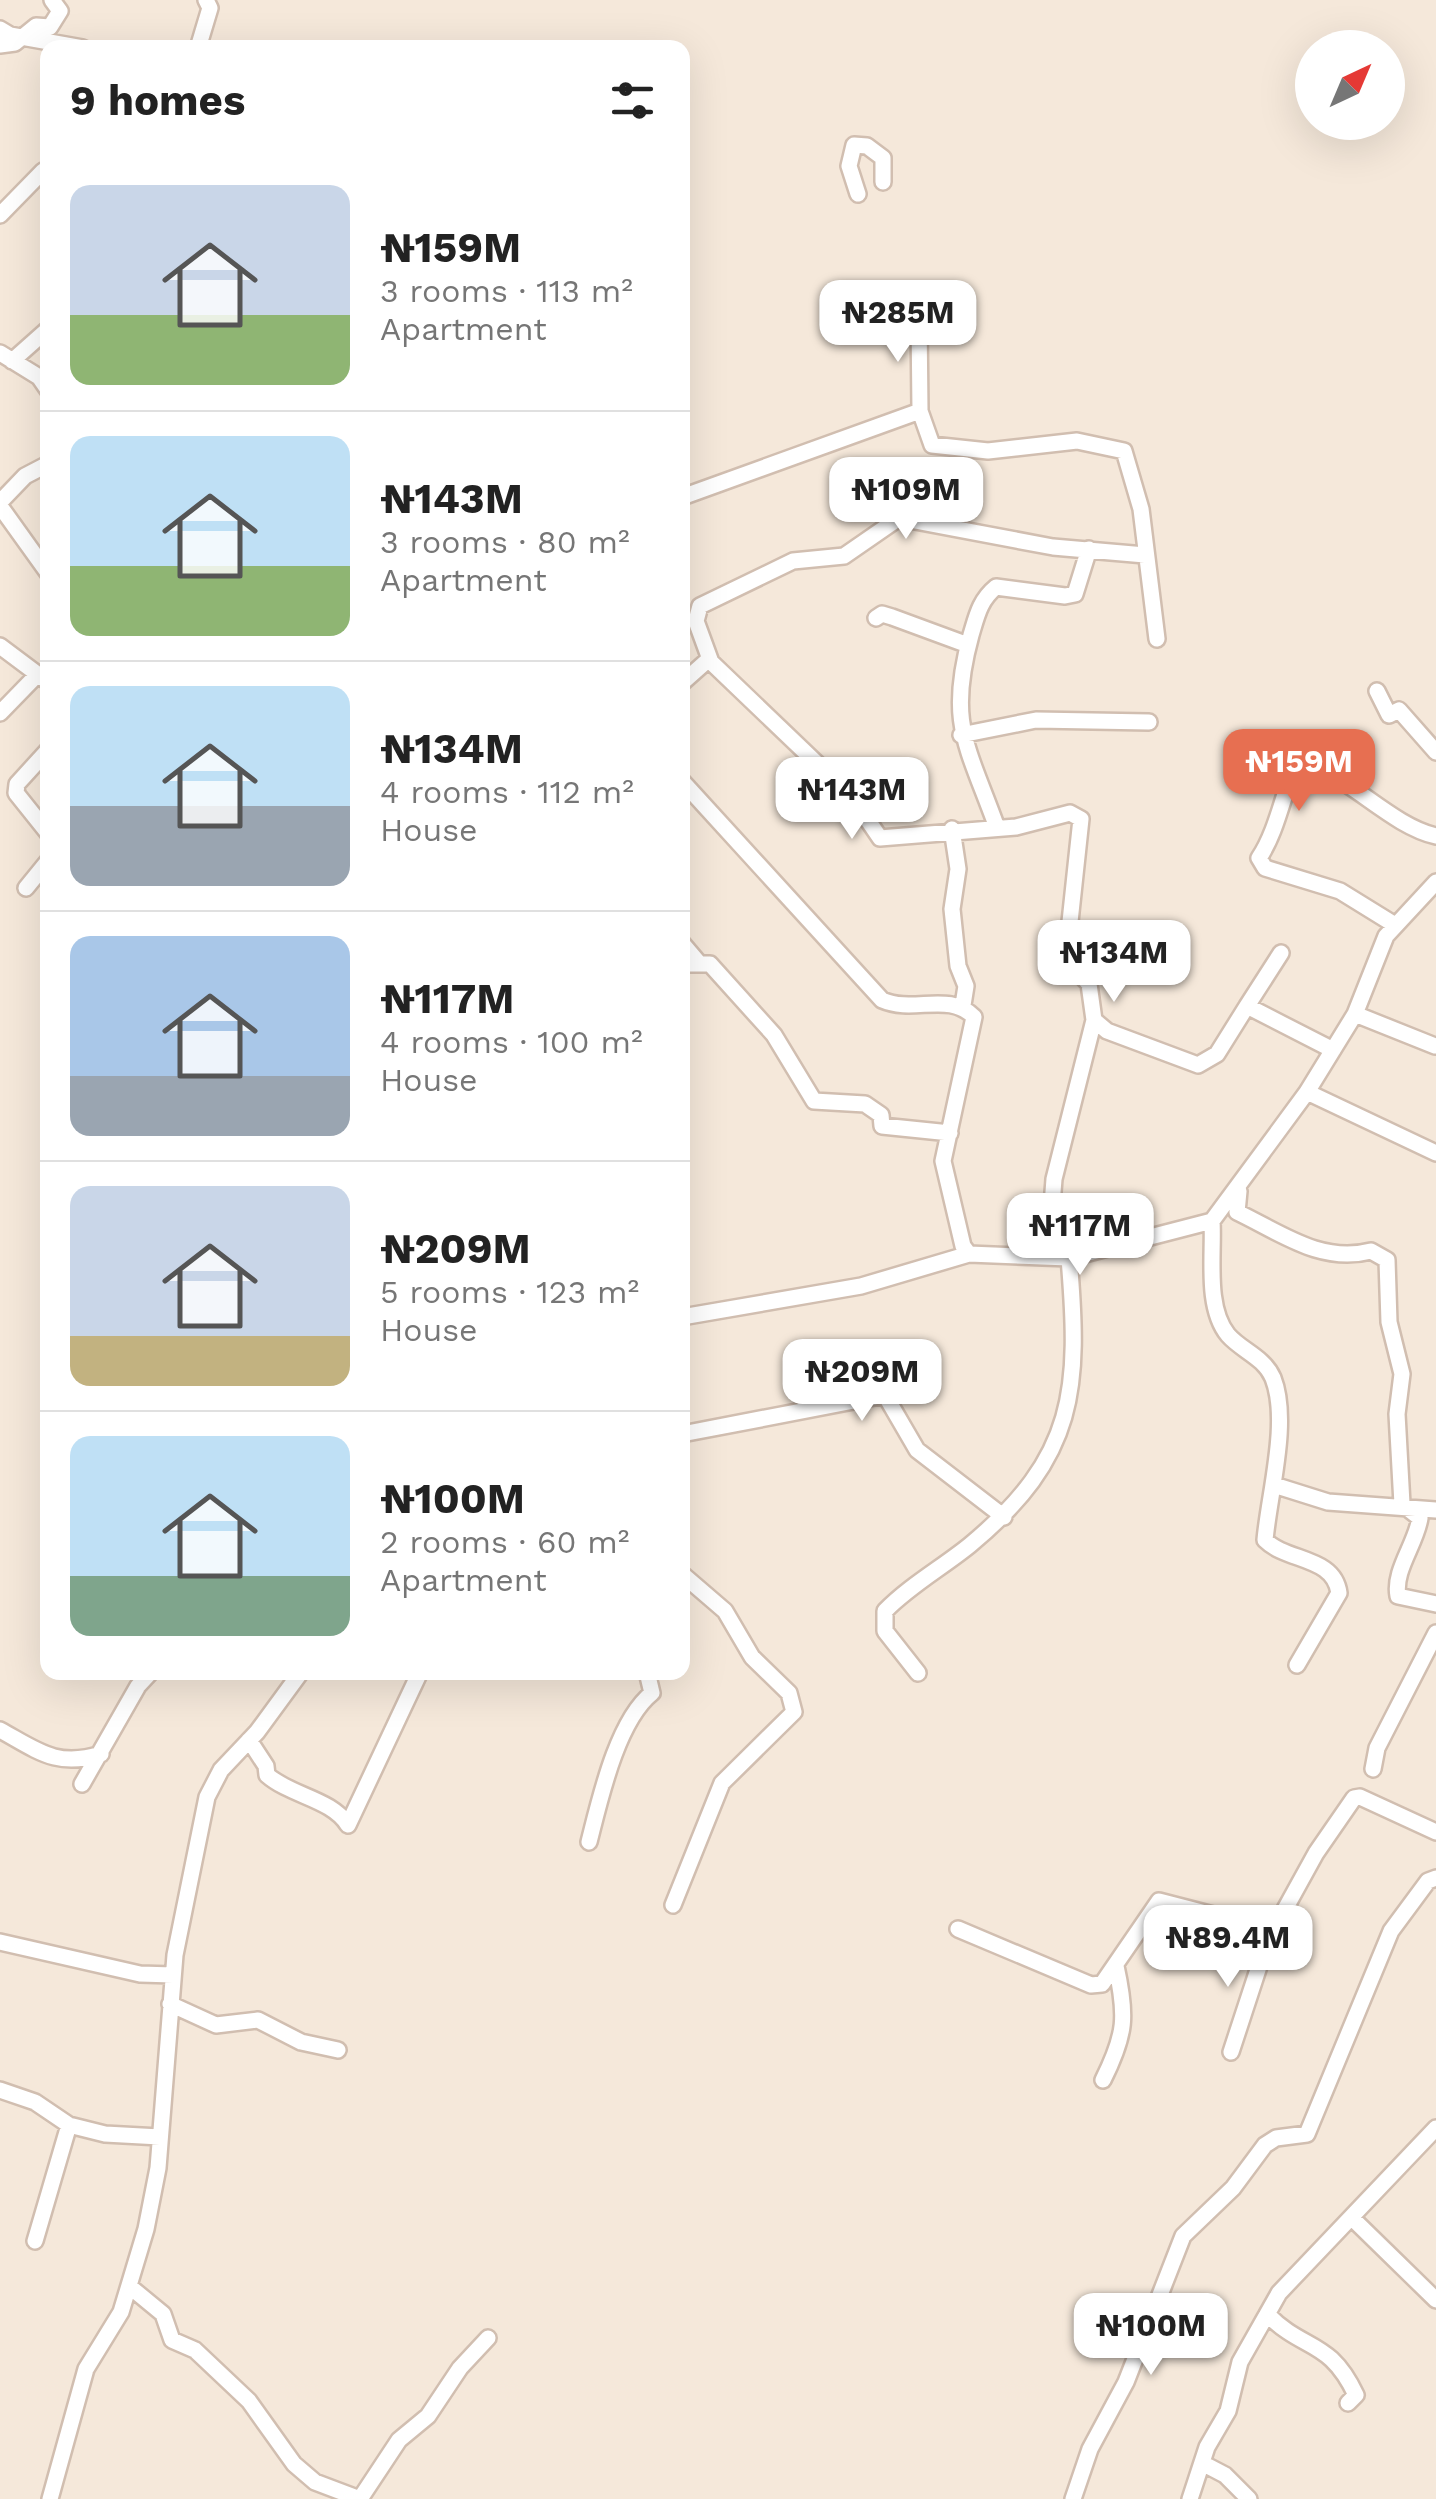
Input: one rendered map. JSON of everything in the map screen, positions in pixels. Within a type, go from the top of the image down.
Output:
[{"type":"street","points":[[0,45],[16,43],[36,26],[50,27],[60,11],[52,0]]},
{"type":"street","points":[[200,40],[210,8],[206,0]]},
{"type":"street","points":[[0,29],[10,35],[47,40]]},
{"type":"street","points":[[858,194],[849,166],[854,145],[867,146],[883,158],[884,182]]},
{"type":"street","points":[[2,206],[40,174]]},
{"type":"street","points":[[919,318],[920,411],[932,445],[988,451],[1076,442],[1124,451],[1141,509],[1157,639]]},
{"type":"street","points":[[40,334],[6,357],[40,379]]},
{"type":"street","points":[[690,494],[920,411]]},
{"type":"street","points":[[40,468],[25,476],[0,504],[40,562]]},
{"type":"street","points":[[1048,1257],[1054,1180],[1094,1020],[1089,984],[1066,959],[1081,819],[1070,813],[1016,826],[880,838],[852,797],[709,659],[696,621],[700,606],[794,561],[844,556],[899,518],[1053,547],[1144,556]]},
{"type":"street","points":[[996,825],[962,734],[957,688],[978,609],[996,587],[1075,594],[1089,549]]},
{"type":"street","points":[[876,618],[892,617],[968,645]]},
{"type":"street","points":[[0,646],[40,677]]},
{"type":"street","points":[[690,676],[709,659]]},
{"type":"street","points":[[0,713],[40,681]]},
{"type":"street","points":[[1377,691],[1388,715],[1399,710],[1436,752]]},
{"type":"street","points":[[962,734],[1036,720],[1149,722]]},
{"type":"street","points":[[40,759],[17,784],[16,793],[40,824]]},
{"type":"street","points":[[1395,925],[1340,890],[1265,868],[1259,858],[1272,839],[1274,818],[1296,763],[1318,764],[1403,822],[1436,836]]},
{"type":"street","points":[[690,791],[882,1000],[908,1006],[963,1006],[974,1017],[943,1161],[962,1246],[969,1254]]},
{"type":"street","points":[[952,830],[958,869],[952,910],[958,966],[966,986],[963,1006]]},
{"type":"street","points":[[26,888],[40,871]]},
{"type":"street","points":[[690,1316],[861,1286],[969,1254],[1069,1258],[1212,1221],[1239,1191],[1308,1092],[1354,1014],[1386,936],[1436,882]]},
{"type":"street","points":[[1094,1020],[1106,1031],[1198,1064],[1217,1054],[1280,953]]},
{"type":"street","points":[[691,964],[710,964],[774,1035],[814,1101],[865,1104],[881,1114],[882,1126],[950,1133]]},
{"type":"street","points":[[1247,1006],[1333,1050]]},
{"type":"street","points":[[1354,1014],[1435,1046]]},
{"type":"street","points":[[1308,1092],[1436,1153]]},
{"type":"street","points":[[1239,1191],[1237,1212],[1312,1251],[1354,1256],[1372,1252],[1388,1260],[1389,1322],[1402,1374],[1397,1414],[1402,1504],[1420,1518],[1417,1540],[1396,1584],[1398,1596],[1436,1604]]},
{"type":"street","points":[[1212,1221],[1211,1260],[1220,1318],[1228,1335],[1266,1366],[1274,1379],[1278,1409],[1274,1485],[1265,1540],[1274,1548],[1329,1570],[1339,1593],[1297,1665]]},
{"type":"street","points":[[918,1673],[885,1631],[885,1611],[1004,1517],[1052,1449],[1068,1410],[1076,1364],[1069,1258]]},
{"type":"street","points":[[690,1433],[885,1396],[918,1450],[1004,1517]]},
{"type":"street","points":[[1274,1485],[1354,1506],[1402,1504],[1436,1510]]},
{"type":"street","points":[[673,1905],[722,1783],[794,1712],[789,1693],[752,1657],[726,1611],[690,1581]]},
{"type":"street","points":[[1373,1768],[1377,1748],[1436,1633]]},
{"type":"street","points":[[82,1784],[144,1680]]},
{"type":"street","points":[[50,2499],[86,2370],[121,2312],[146,2230],[160,2138],[172,1975],[190,1862],[207,1797],[222,1770],[295,1680]]},
{"type":"street","points":[[249,1740],[266,1766],[266,1776],[284,1790],[339,1811],[348,1825],[416,1680]]},
{"type":"street","points":[[589,1842],[616,1754],[638,1704],[652,1693],[649,1680]]},
{"type":"street","points":[[0,1730],[50,1757],[74,1762],[100,1754]]},
{"type":"street","points":[[1231,2052],[1267,1942],[1316,1853],[1354,1798],[1360,1796],[1436,1832]]},
{"type":"street","points":[[1073,2499],[1090,2449],[1126,2382],[1179,2244],[1233,2188],[1265,2145],[1276,2138],[1307,2134],[1391,1931],[1428,1881],[1436,1878]]},
{"type":"street","points":[[958,1929],[1091,1986],[1102,1984],[1159,1901],[1221,1917],[1267,1942]]},
{"type":"street","points":[[0,1942],[140,1974],[172,1975]]},
{"type":"street","points":[[1103,2080],[1124,2034],[1124,2002],[1116,1966]]},
{"type":"street","points":[[170,2004],[216,2024],[258,2020],[301,2042],[338,2050]]},
{"type":"street","points":[[0,2090],[35,2102],[69,2125],[104,2134],[160,2138]]},
{"type":"street","points":[[35,2241],[69,2125]]},
{"type":"street","points":[[1190,2499],[1202,2463],[1228,2411],[1240,2362],[1279,2293],[1436,2128]]},
{"type":"street","points":[[1352,2218],[1436,2300]]},
{"type":"street","points":[[129,2286],[163,2314],[172,2340],[195,2350],[249,2400],[294,2464],[316,2482],[360,2499],[399,2440],[428,2416],[460,2368],[488,2338]]},
{"type":"street","points":[[1267,2314],[1293,2335],[1326,2350],[1338,2363],[1356,2395],[1348,2403]]},
{"type":"street","points":[[1202,2463],[1225,2475],[1249,2499]]},
{"type":"shaded area","points":[[0,0],[1436,0],[1436,2499],[0,2499]]}]
